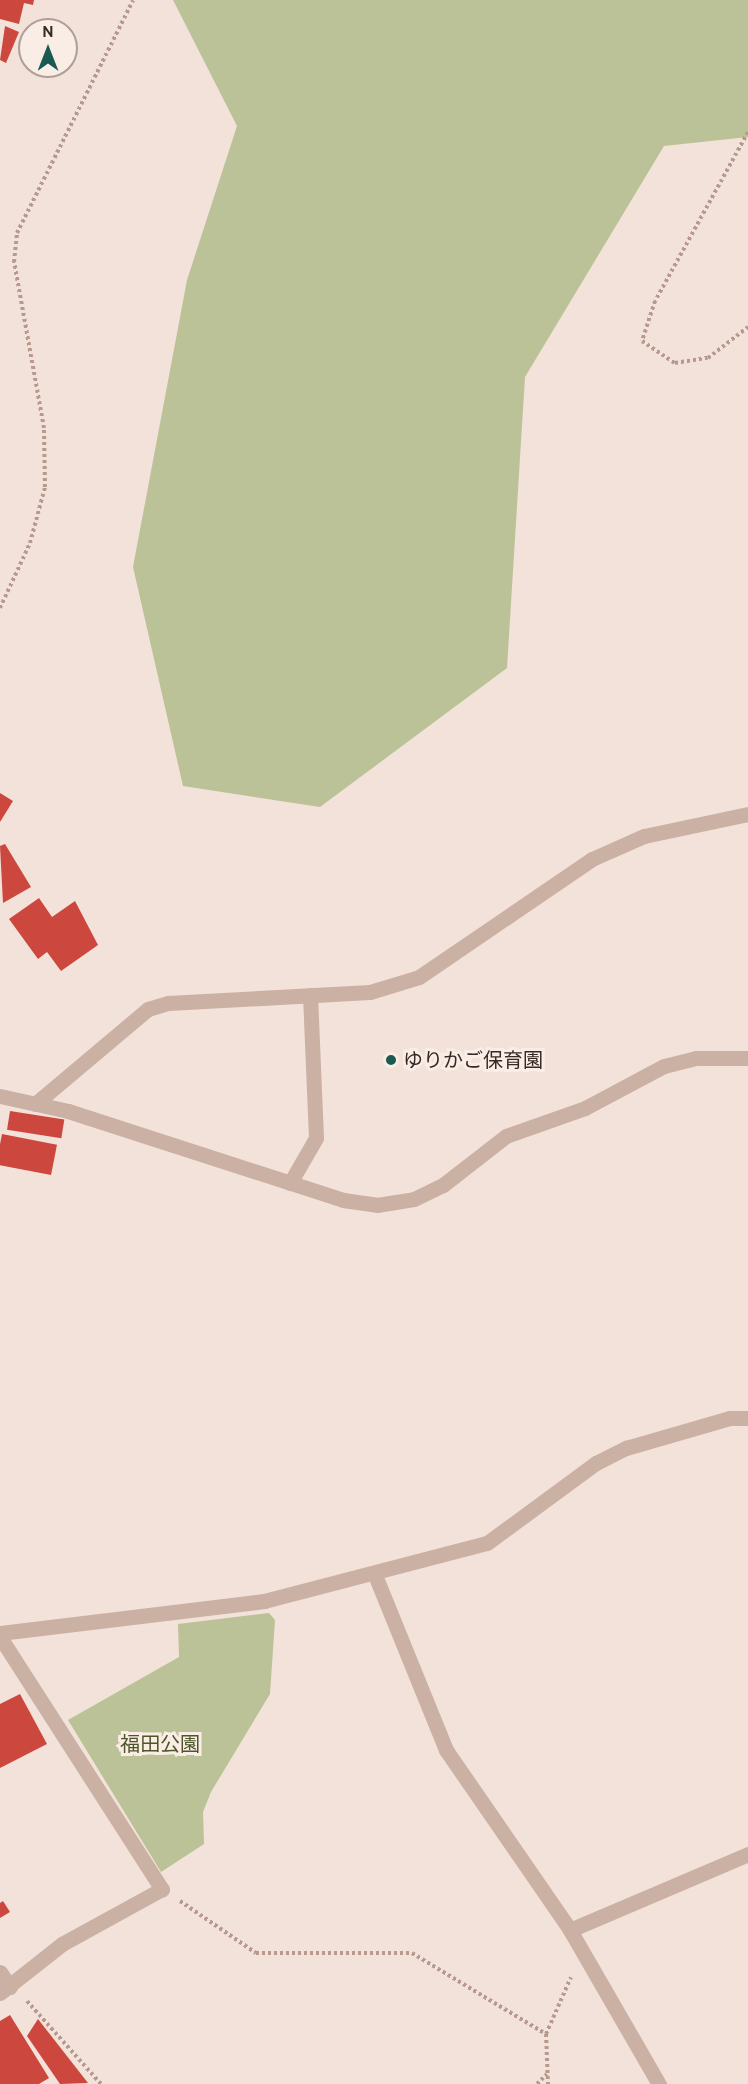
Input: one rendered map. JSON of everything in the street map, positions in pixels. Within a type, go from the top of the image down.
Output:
[{"type":"street","points":[[35,1104],[148,1009],[168,1003],[370,992],[419,977],[591,859],[644,837],[748,814]]},
{"type":"street","points":[[290,1183],[316,1138],[310,995]]},
{"type":"street","points":[[0,1096],[35,1104],[290,1183],[377,1205],[414,1199],[443,1185],[506,1136],[585,1108],[664,1066],[696,1058],[748,1058]]},
{"type":"street","points":[[0,1972],[5,1990],[62,1944],[162,1889],[0,1635],[264,1601],[375,1575],[487,1543],[596,1463],[626,1448],[730,1418],[748,1418]]},
{"type":"street","points":[[375,1575],[446,1750],[570,1930],[659,2084]]},
{"type":"street","points":[[570,1930],[748,1854]]},
{"type":"path","points":[[0,608],[30,543],[45,487],[44,428],[14,262],[17,233],[133,0]]},
{"type":"path","points":[[748,132],[655,301],[642,341],[675,363],[708,358],[748,327]]},
{"type":"path","points":[[162,1889],[256,1953],[412,1953],[546,2034]]},
{"type":"path","points":[[548,2084],[546,2034],[581,1949]]},
{"type":"path","points":[[5,1990],[42,2012],[101,2084]]},
{"type":"path","points":[[537,2084],[548,2074]]},
{"type":"green space","points":[[173,0],[748,0],[748,137],[664,146],[525,377],[507,668],[320,807],[183,786],[133,567],[187,280],[237,126]]},
{"type":"green space","name":"福田公園","points":[[269,1613],[275,1620],[270,1694],[211,1792],[203,1812],[204,1844],[161,1872],[68,1720],[179,1657],[178,1624]]},
{"type":"building","points":[[0,0],[34,0],[33,5],[24,3],[18,24],[0,19]]},
{"type":"building","points":[[5,26],[18,32],[18,34],[6,63],[0,60]]},
{"type":"building","points":[[0,793],[13,801],[0,822]]},
{"type":"building","points":[[5,844],[31,887],[3,903],[0,846]]},
{"type":"building","points":[[39,898],[52,917],[75,901],[98,945],[61,971],[47,952],[38,959],[9,919]]},
{"type":"building","points":[[10,1111],[64,1120],[61,1138],[7,1130]]},
{"type":"building","points":[[2,1134],[57,1145],[51,1175],[0,1165]]},
{"type":"building","points":[[20,1694],[47,1744],[0,1768],[0,1704]]},
{"type":"building","points":[[3,1901],[10,1912],[0,1918],[0,1903]]},
{"type":"building","points":[[10,2015],[49,2078],[39,2084],[0,2084],[0,2021]]},
{"type":"building","points":[[38,2019],[88,2083],[60,2084],[27,2036]]},
{"type":"place","name":"ゆりかご保育園","points":[[391,1060]]}]
